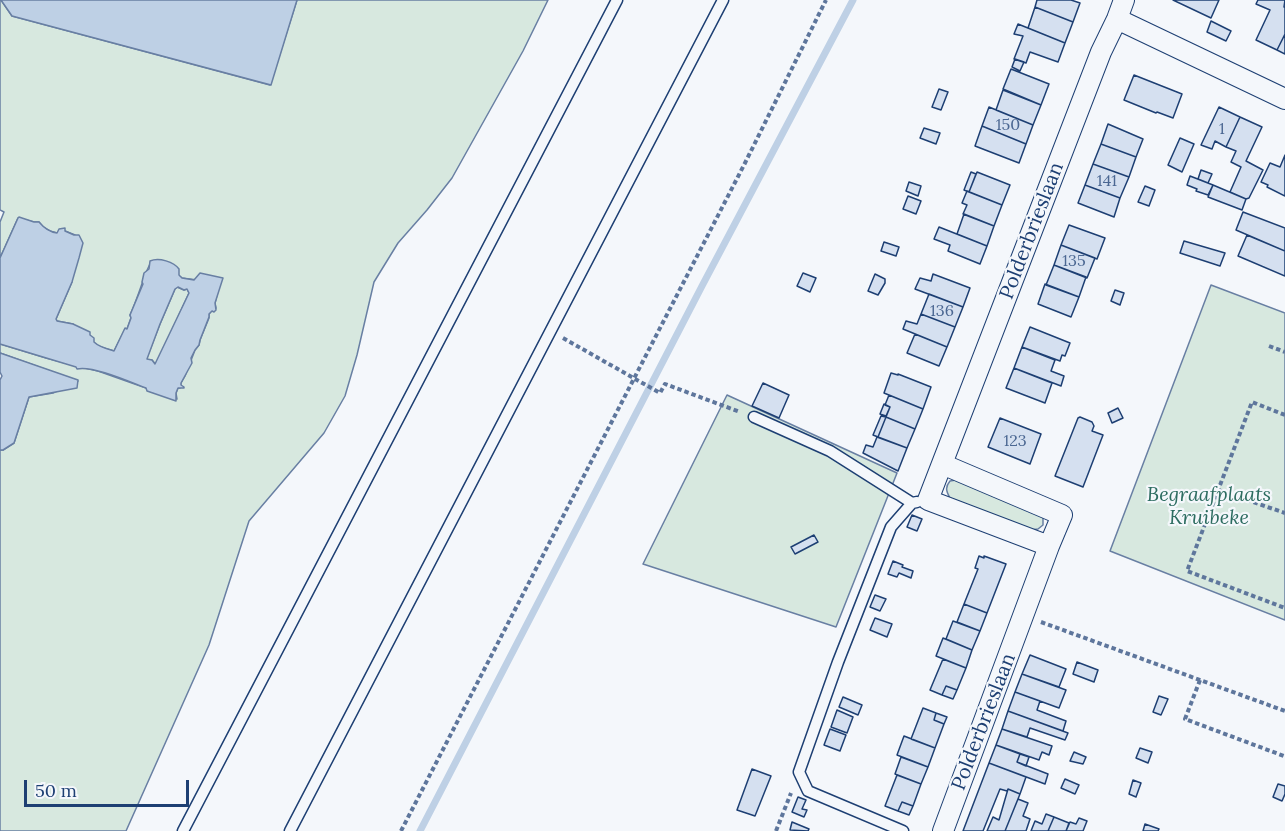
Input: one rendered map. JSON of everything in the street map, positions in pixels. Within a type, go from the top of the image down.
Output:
[{"type":"street","points":[[1120,9],[1285,99]]},
{"type":"street","name":"Polderbrieslaan","points":[[920,501],[942,464],[1096,63],[1120,9]]},
{"type":"street","name":"Polderbrieslaan","points":[[942,464],[1062,515],[943,831]]},
{"type":"street","points":[[920,501],[1049,546]]},
{"type":"lane","points":[[183,831],[617,0]]},
{"type":"lane","points":[[290,831],[723,0]]},
{"type":"lane","points":[[754,417],[830,451],[920,501],[891,527],[838,662],[799,772],[808,791],[903,831]]},
{"type":"path","points":[[402,831],[745,164],[825,0]]},
{"type":"path","points":[[552,331],[660,393],[665,384],[754,417]]},
{"type":"path","points":[[1269,346],[1285,352]]},
{"type":"path","points":[[1285,415],[1252,402],[1187,571],[1285,608]]},
{"type":"path","points":[[1218,490],[1285,513]]},
{"type":"path","points":[[1024,615],[1285,711]]},
{"type":"path","points":[[1200,680],[1185,719],[1284,756],[1285,754]]},
{"type":"path","points":[[776,831],[799,772]]},
{"type":"green space","points":[[0,0],[12,16],[270,85],[297,0],[548,0],[523,51],[452,178],[398,243],[374,282],[345,396],[324,433],[249,521],[209,645],[126,831],[0,831],[0,450],[14,443],[29,397],[53,393],[78,381],[0,353],[0,344],[98,371],[177,399],[176,393],[199,345],[209,314],[216,308],[220,283],[182,278],[151,261],[130,315],[127,329],[114,351],[98,346],[73,324],[56,319],[72,282],[75,235],[65,231],[57,233],[50,231],[39,222],[18,218],[0,258],[0,222],[4,212],[0,210]]},
{"type":"green space","name":"Begraafplaats Kruibeke","points":[[1211,285],[1285,313],[1285,620],[1110,551]]},
{"type":"green space","points":[[177,287],[187,289],[189,293],[156,365],[152,360],[146,360]]},
{"type":"green space","points":[[727,395],[897,473],[836,627],[643,564]]},
{"type":"green space","points":[[956,480],[1043,517],[1043,525],[1038,529],[1030,530],[950,498],[947,485],[950,481]]},
{"type":"water","points":[[1,0],[297,0],[271,85],[12,16]]},
{"type":"water","points":[[18,218],[39,222],[47,229],[57,233],[59,229],[65,228],[65,231],[79,235],[83,243],[79,258],[72,282],[56,319],[90,332],[94,342],[114,351],[125,328],[127,329],[130,315],[143,284],[144,273],[149,269],[150,261],[162,260],[174,264],[179,269],[179,275],[182,278],[194,280],[200,273],[223,278],[215,303],[216,310],[209,314],[199,345],[191,358],[192,363],[181,383],[184,388],[178,388],[176,401],[111,375],[92,369],[77,369],[0,344],[0,258]],"holes":[[[178,287],[187,289],[189,293],[155,364],[152,360],[147,359],[160,324],[175,289]]]},
{"type":"water","points":[[0,353],[78,380],[77,388],[29,397],[14,443],[3,450],[0,450],[0,380],[2,376]]},
{"type":"building","points":[[1037,0],[1071,0],[1080,3],[1073,22],[1035,7]]},
{"type":"building","points":[[1173,0],[1219,0],[1211,18]]},
{"type":"building","points":[[1258,0],[1285,0],[1285,34],[1277,50],[1256,40],[1270,10],[1256,4]]},
{"type":"building","points":[[1035,7],[1073,22],[1065,43],[1028,28]]},
{"type":"building","points":[[1211,21],[1231,31],[1226,41],[1207,32]]},
{"type":"building","points":[[1018,24],[1065,43],[1058,62],[1030,52],[1026,63],[1014,59],[1023,36],[1014,34]]},
{"type":"building","points":[[1285,34],[1285,54],[1277,50]]},
{"type":"building","points":[[1015,59],[1024,62],[1020,71],[1012,67]]},
{"type":"building","points":[[1011,69],[1049,84],[1041,105],[1003,89]]},
{"type":"building","points":[[1134,75],[1182,94],[1173,118],[1124,100]]},
{"type":"building","points":[[939,89],[948,92],[941,110],[932,107]]},
{"type":"building","points":[[1003,90],[1041,105],[1033,125],[996,110]]},
{"type":"building","points":[[989,107],[1033,125],[1026,144],[982,126]]},
{"type":"building","points":[[1219,107],[1240,117],[1226,147],[1215,141],[1212,149],[1201,145]]},
{"type":"building","points":[[1240,117],[1262,127],[1246,161],[1263,170],[1249,198],[1246,199],[1230,192],[1241,167],[1231,162],[1236,151],[1226,147]]},
{"type":"building","points":[[1108,124],[1143,139],[1136,157],[1101,144]]},
{"type":"building","points":[[982,126],[1026,144],[1019,163],[975,146]]},
{"type":"building","points":[[924,128],[940,133],[936,144],[920,138]]},
{"type":"building","points":[[1180,138],[1194,144],[1182,172],[1168,165]]},
{"type":"building","points":[[1101,144],[1136,157],[1129,177],[1093,164]]},
{"type":"building","points":[[1285,155],[1285,196],[1261,182],[1270,163],[1280,167]]},
{"type":"building","points":[[1093,164],[1129,177],[1120,198],[1085,185]]},
{"type":"building","points":[[1201,170],[1212,174],[1208,183],[1198,179]]},
{"type":"building","points":[[971,172],[976,174],[969,192],[964,190]]},
{"type":"building","points":[[977,172],[1010,185],[1002,205],[969,192]]},
{"type":"building","points":[[1190,176],[1213,185],[1208,195],[1187,185]]},
{"type":"building","points":[[909,182],[921,186],[918,196],[906,191]]},
{"type":"building","points":[[1085,185],[1120,198],[1114,217],[1078,203]]},
{"type":"building","points":[[1213,185],[1246,199],[1242,210],[1208,197]]},
{"type":"building","points":[[1145,186],[1155,190],[1149,206],[1138,202]]},
{"type":"building","points":[[967,191],[1002,205],[994,226],[963,214],[967,205],[962,203]]},
{"type":"building","points":[[908,196],[921,201],[916,214],[903,209]]},
{"type":"building","points":[[1243,212],[1285,228],[1285,251],[1236,230]]},
{"type":"building","points":[[964,214],[994,226],[987,246],[957,234]]},
{"type":"building","points":[[1069,225],[1105,238],[1097,259],[1061,245]]},
{"type":"building","points":[[939,227],[987,246],[980,264],[948,251],[950,245],[934,239]]},
{"type":"building","points":[[1247,235],[1285,251],[1285,276],[1238,256]]},
{"type":"building","points":[[1184,241],[1225,253],[1220,266],[1180,253]]},
{"type":"building","points":[[884,242],[899,247],[896,256],[881,251]]},
{"type":"building","points":[[1061,245],[1095,258],[1087,278],[1054,265]]},
{"type":"building","points":[[1054,265],[1086,277],[1079,297],[1046,285]]},
{"type":"building","points":[[803,273],[816,278],[810,292],[797,286]]},
{"type":"building","points":[[875,274],[885,279],[878,295],[868,291]]},
{"type":"building","points":[[933,274],[970,288],[963,307],[915,289],[920,278],[931,281]]},
{"type":"building","points":[[1045,284],[1079,297],[1071,317],[1038,304]]},
{"type":"building","points":[[1115,290],[1124,293],[1120,305],[1111,301]]},
{"type":"building","points":[[929,294],[963,307],[955,327],[921,314]]},
{"type":"building","points":[[921,314],[955,327],[947,347],[903,329],[906,321],[917,324]]},
{"type":"building","points":[[1030,327],[1070,343],[1065,356],[1062,355],[1060,361],[1022,347]]},
{"type":"building","points":[[915,334],[947,347],[939,366],[907,353]]},
{"type":"building","points":[[1022,347],[1055,360],[1051,371],[1064,376],[1061,386],[1014,368]]},
{"type":"building","points":[[1014,368],[1052,383],[1045,403],[1006,388]]},
{"type":"building","points":[[891,373],[931,387],[923,409],[884,393]]},
{"type":"building","points":[[763,383],[789,395],[779,418],[752,406]]},
{"type":"building","points":[[889,395],[923,409],[915,429],[886,417],[890,407],[885,405]]},
{"type":"building","points":[[884,404],[890,407],[886,416],[880,414]]},
{"type":"building","points":[[1118,408],[1123,418],[1112,423],[1108,413]]},
{"type":"building","points":[[881,416],[886,417],[878,437],[873,435]]},
{"type":"building","points":[[886,417],[915,429],[907,448],[878,437]]},
{"type":"building","points":[[1080,417],[1092,422],[1094,426],[1092,431],[1103,435],[1083,487],[1055,476]]},
{"type":"building","points":[[1000,418],[1041,434],[1030,464],[988,447]]},
{"type":"building","points":[[877,437],[907,448],[898,471],[863,453],[866,445],[873,447]]},
{"type":"building","points":[[912,515],[922,519],[917,531],[907,527]]},
{"type":"building","points":[[814,535],[818,542],[795,554],[791,547]]},
{"type":"building","points":[[979,556],[1006,564],[987,613],[964,604],[978,569],[975,568]]},
{"type":"building","points":[[893,561],[913,571],[911,578],[899,573],[897,577],[888,574]]},
{"type":"building","points":[[875,595],[886,599],[880,611],[870,607]]},
{"type":"building","points":[[964,604],[987,613],[980,631],[957,622]]},
{"type":"building","points":[[875,618],[892,624],[887,637],[870,630]]},
{"type":"building","points":[[953,621],[980,631],[972,650],[946,639]]},
{"type":"building","points":[[943,638],[972,650],[966,668],[936,656]]},
{"type":"building","points":[[1030,655],[1066,669],[1059,687],[1022,674]]},
{"type":"building","points":[[943,659],[966,668],[957,690],[946,686],[942,695],[930,690]]},
{"type":"building","points":[[1077,662],[1098,670],[1094,682],[1073,674]]},
{"type":"building","points":[[1022,674],[1066,690],[1059,708],[1015,692]]},
{"type":"building","points":[[946,686],[957,690],[953,699],[942,695]]},
{"type":"building","points":[[1015,692],[1040,701],[1037,710],[1066,721],[1063,731],[1008,711]]},
{"type":"building","points":[[1159,696],[1168,699],[1161,715],[1153,712]]},
{"type":"building","points":[[843,697],[862,705],[858,715],[839,707]]},
{"type":"building","points":[[923,708],[936,713],[934,720],[944,724],[935,748],[911,739]]},
{"type":"building","points":[[837,710],[853,717],[847,733],[831,727]]},
{"type":"building","points":[[1008,711],[1068,733],[1065,740],[1030,728],[1027,737],[1002,729]]},
{"type":"building","points":[[936,713],[947,717],[944,724],[934,720]]},
{"type":"building","points":[[830,729],[846,735],[840,751],[824,745]]},
{"type":"building","points":[[1002,729],[1052,746],[1049,755],[1042,752],[1039,760],[996,745]]},
{"type":"building","points":[[904,736],[935,748],[928,767],[897,755]]},
{"type":"building","points":[[996,745],[1020,754],[1017,762],[1048,774],[1045,784],[989,763]]},
{"type":"building","points":[[1140,748],[1152,752],[1148,763],[1136,758]]},
{"type":"building","points":[[1074,752],[1086,757],[1083,764],[1070,761]]},
{"type":"building","points":[[1020,754],[1029,757],[1026,766],[1017,762]]},
{"type":"building","points":[[901,757],[928,767],[921,784],[895,774]]},
{"type":"building","points":[[989,763],[1026,777],[1020,794],[1008,789],[1007,791],[1000,789],[983,831],[963,831]]},
{"type":"building","points":[[752,769],[771,776],[755,816],[737,810]]},
{"type":"building","points":[[897,775],[921,784],[913,806],[902,802],[898,811],[885,806]]},
{"type":"building","points":[[1065,779],[1079,785],[1075,794],[1061,788]]},
{"type":"building","points":[[1133,780],[1141,783],[1136,797],[1129,794]]},
{"type":"building","points":[[1278,784],[1285,786],[1282,801],[1273,797]]},
{"type":"building","points":[[1008,789],[1020,794],[1005,831],[987,831],[993,817],[999,820]]},
{"type":"building","points":[[798,797],[806,800],[802,809],[807,810],[804,817],[792,812]]},
{"type":"building","points":[[1018,799],[1028,803],[1023,816],[1030,819],[1026,831],[1005,831]]},
{"type":"building","points":[[902,802],[913,806],[909,815],[898,811]]},
{"type":"building","points":[[1046,814],[1054,817],[1048,831],[1031,831],[1035,821],[1042,824]]},
{"type":"building","points":[[1054,817],[1069,823],[1066,831],[1048,831]]},
{"type":"building","points":[[1079,818],[1087,821],[1083,831],[1066,831],[1070,822],[1076,824]]},
{"type":"building","points":[[792,822],[809,829],[808,831],[790,830]]},
{"type":"building","points":[[1145,824],[1159,829],[1158,831],[1143,831]]},
{"type":"waterway","points":[[420,831],[853,0]]}]
